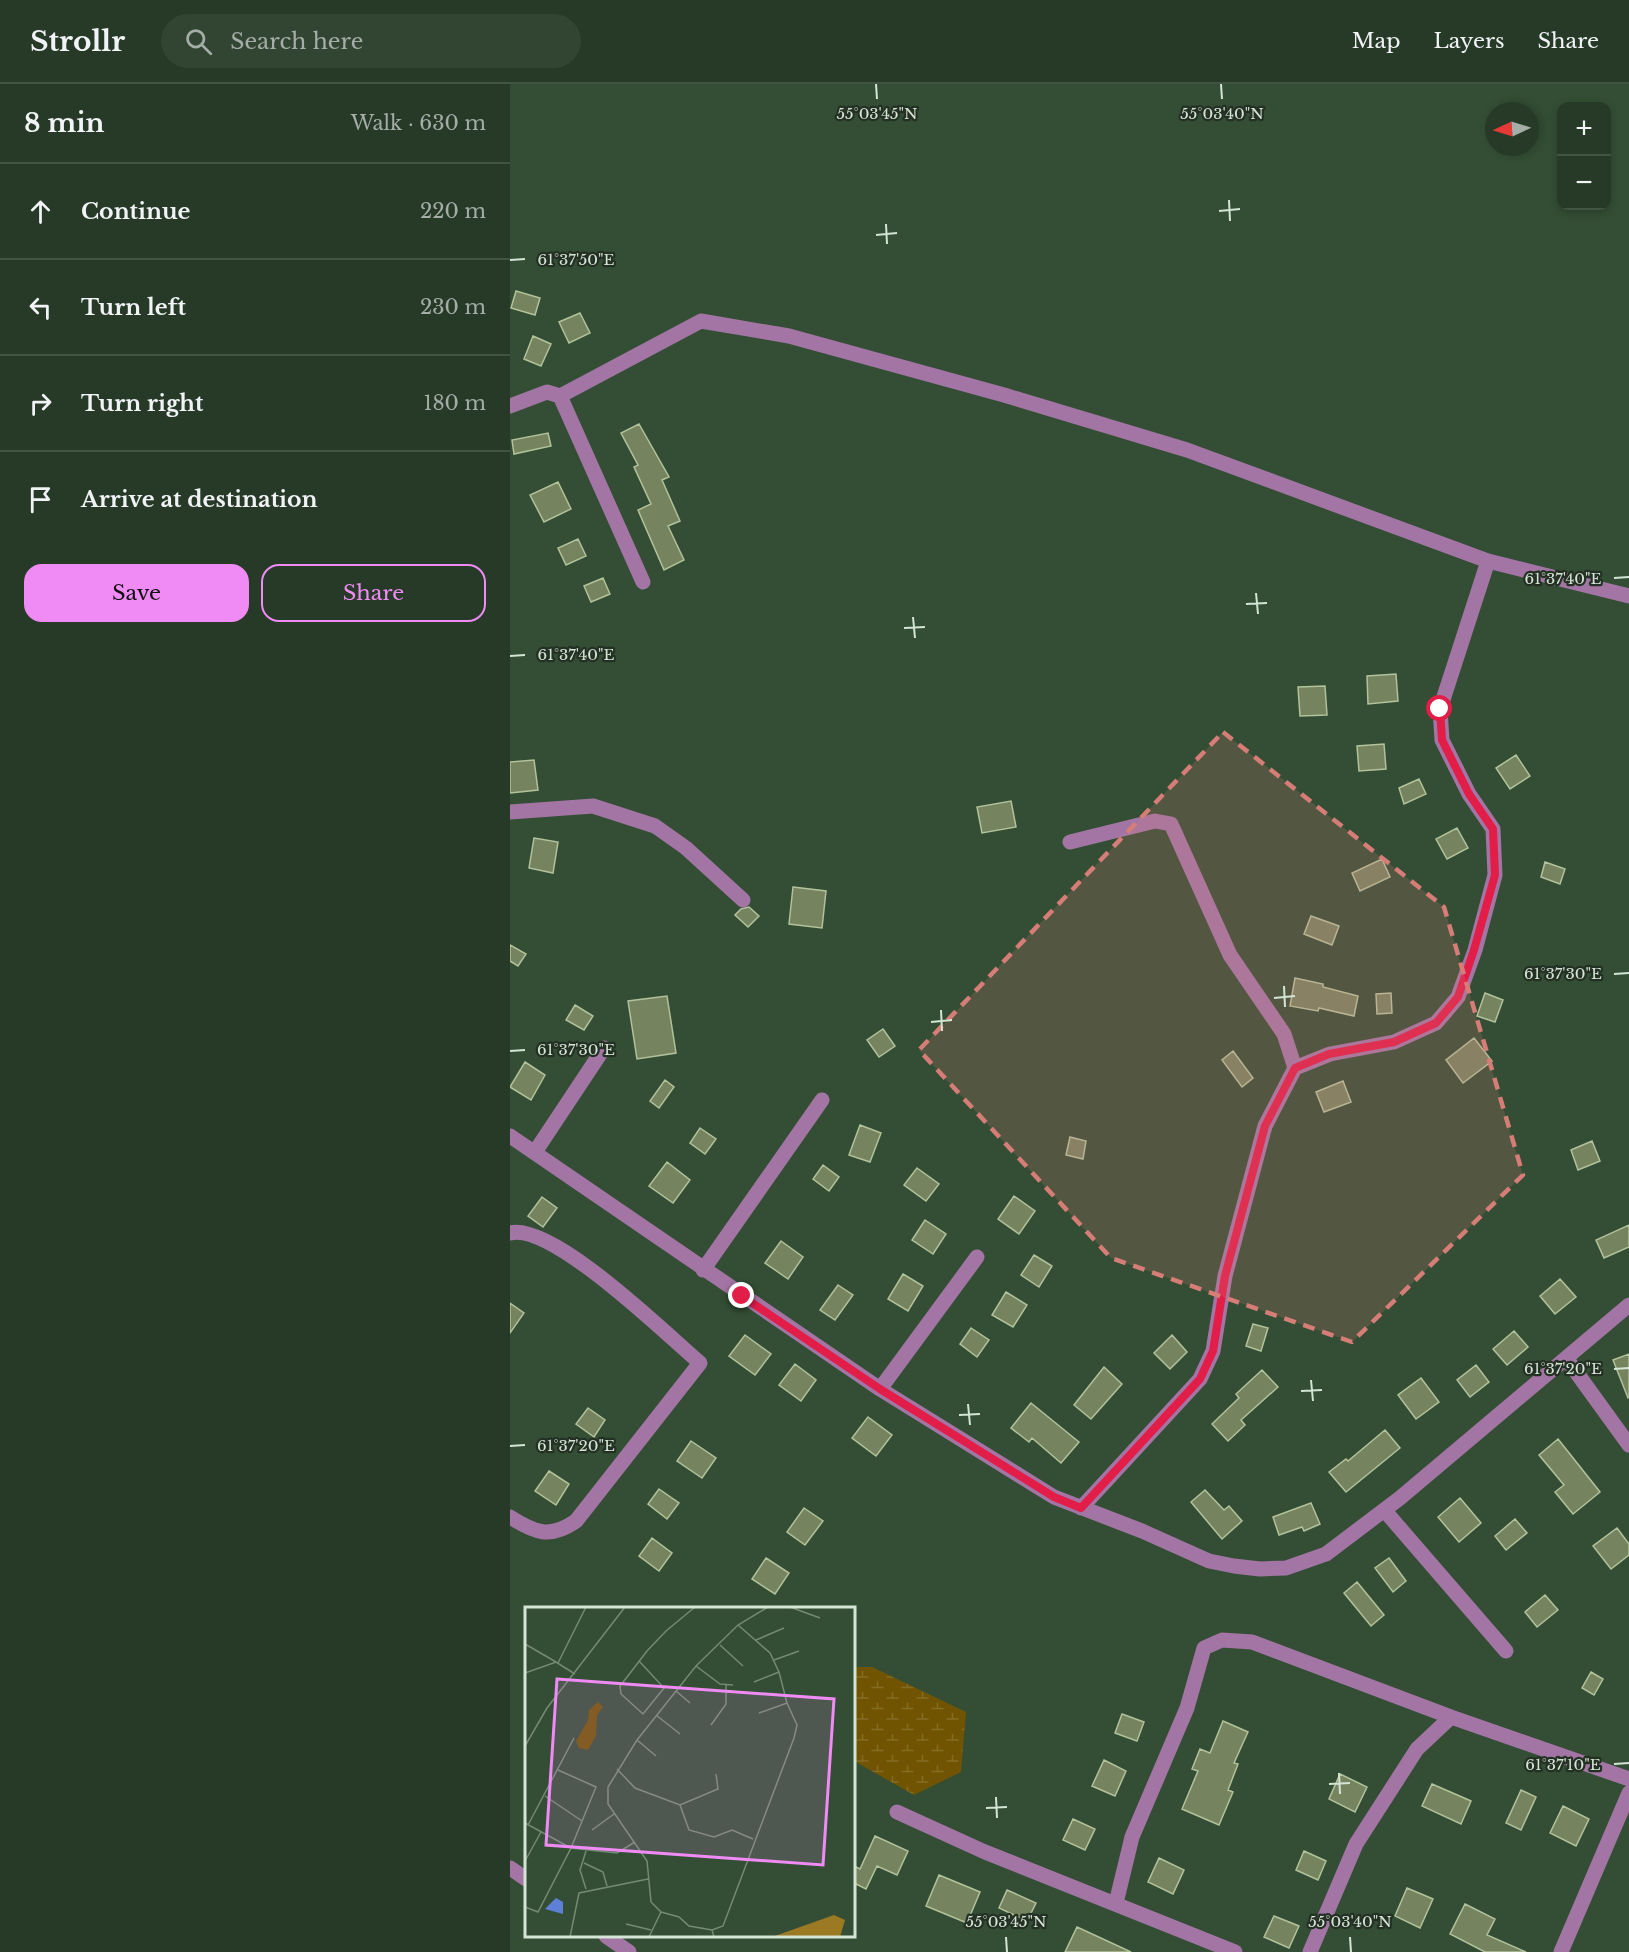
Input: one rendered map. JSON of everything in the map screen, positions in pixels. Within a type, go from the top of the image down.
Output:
[{"type":"street","points":[[511,404],[548,392],[560,396],[701,321],[723,324],[812,342],[1004,395],[1187,450],[1488,561],[1629,596]]},
{"type":"street","points":[[560,396],[643,582]]},
{"type":"street","points":[[1081,1508],[1200,1379],[1213,1351],[1225,1276],[1265,1126],[1295,1068],[1329,1054],[1394,1042],[1436,1023],[1458,997],[1495,875],[1493,829],[1469,794],[1442,740],[1440,709],[1488,561]]},
{"type":"street","points":[[510,812],[593,806],[655,826],[686,848],[743,900]]},
{"type":"street","points":[[1070,842],[1155,821],[1171,824],[1230,955],[1284,1034],[1295,1068]]},
{"type":"street","points":[[535,1152],[604,1048]]},
{"type":"street","points":[[703,1270],[822,1100]]},
{"type":"street","points":[[510,1136],[880,1389],[1054,1497],[1142,1531],[1209,1561],[1260,1569],[1286,1568],[1326,1554],[1384,1511],[1629,1305]]},
{"type":"street","points":[[510,1233],[531,1234],[590,1268],[700,1363],[576,1521],[562,1531],[543,1533],[510,1517]]},
{"type":"street","points":[[880,1389],[977,1257]]},
{"type":"street","points":[[1566,1358],[1629,1445]]},
{"type":"street","points":[[1384,1511],[1506,1651]]},
{"type":"street","points":[[1116,1903],[1132,1838],[1187,1708],[1204,1648],[1214,1642],[1252,1642],[1451,1717],[1629,1779]]},
{"type":"street","points":[[1310,1952],[1356,1844],[1417,1749],[1451,1717]]},
{"type":"street","points":[[1561,1952],[1629,1793]]},
{"type":"street","points":[[897,1812],[985,1852],[1235,1952]]},
{"type":"street","points":[[510,1868],[525,1878]]},
{"type":"street","points":[[609,1937],[629,1952]]},
{"type":"highlighted area","points":[[1223,732],[1444,907],[1523,1175],[1352,1342],[1111,1258],[919,1050]]},
{"type":"green space","points":[[855,1667],[872,1667],[966,1712],[961,1772],[914,1795],[855,1762]]},
{"type":"building","points":[[516,291],[540,298],[535,315],[511,308]]},
{"type":"building","points":[[580,313],[590,333],[569,343],[559,322]]},
{"type":"building","points":[[533,336],[551,344],[541,366],[524,359]]},
{"type":"building","points":[[639,424],[669,477],[662,480],[680,521],[668,526],[684,560],[664,570],[638,510],[651,504],[634,467],[638,465],[621,433]]},
{"type":"building","points":[[548,433],[551,446],[514,454],[512,440]]},
{"type":"building","points":[[558,482],[571,509],[544,522],[530,495]]},
{"type":"building","points":[[578,539],[586,556],[566,565],[558,548]]},
{"type":"building","points":[[603,578],[610,594],[591,602],[584,586]]},
{"type":"building","points":[[1396,674],[1398,701],[1368,704],[1367,676]]},
{"type":"building","points":[[1325,686],[1327,715],[1300,716],[1298,687]]},
{"type":"building","points":[[1384,744],[1386,769],[1359,771],[1357,746]]},
{"type":"building","points":[[1516,755],[1530,776],[1510,789],[1496,768]]},
{"type":"building","points":[[534,760],[538,790],[510,793],[510,762]]},
{"type":"building","points":[[1419,779],[1426,794],[1404,804],[1399,788]]},
{"type":"building","points":[[1011,801],[1016,827],[982,833],[977,807]]},
{"type":"building","points":[[1457,828],[1468,848],[1447,859],[1436,839]]},
{"type":"building","points":[[534,838],[558,842],[553,873],[529,868]]},
{"type":"building","points":[[1382,859],[1390,877],[1360,891],[1352,873]]},
{"type":"building","points":[[1545,862],[1565,869],[1560,884],[1541,877]]},
{"type":"building","points":[[793,887],[826,891],[822,928],[789,924]]},
{"type":"building","points":[[749,907],[759,916],[748,927],[735,915],[741,909]]},
{"type":"building","points":[[1311,916],[1339,926],[1332,945],[1304,934]]},
{"type":"building","points":[[510,945],[526,954],[518,966],[510,961]]},
{"type":"building","points":[[1295,978],[1323,984],[1323,987],[1358,996],[1354,1016],[1319,1008],[1318,1011],[1290,1006]]},
{"type":"building","points":[[1391,993],[1392,1013],[1377,1014],[1376,994]]},
{"type":"building","points":[[1485,993],[1503,1000],[1495,1022],[1477,1016]]},
{"type":"building","points":[[667,996],[676,1053],[637,1059],[628,1001]]},
{"type":"building","points":[[575,1005],[593,1016],[584,1030],[566,1020]]},
{"type":"building","points":[[883,1029],[895,1046],[879,1057],[867,1040]]},
{"type":"building","points":[[1474,1038],[1492,1061],[1463,1083],[1446,1060]]},
{"type":"building","points":[[1233,1051],[1253,1078],[1242,1087],[1222,1060]]},
{"type":"building","points":[[525,1062],[545,1075],[531,1100],[510,1087]]},
{"type":"building","points":[[665,1080],[674,1087],[659,1108],[650,1101]]},
{"type":"building","points":[[1343,1081],[1351,1102],[1324,1112],[1316,1092]]},
{"type":"building","points":[[860,1125],[881,1133],[870,1162],[849,1155]]},
{"type":"building","points":[[700,1128],[716,1139],[705,1154],[690,1143]]},
{"type":"building","points":[[1070,1137],[1086,1141],[1083,1159],[1066,1155]]},
{"type":"building","points":[[1592,1141],[1600,1161],[1578,1170],[1571,1150]]},
{"type":"building","points":[[667,1162],[690,1180],[673,1203],[649,1186]]},
{"type":"building","points":[[823,1165],[839,1177],[829,1191],[813,1179]]},
{"type":"building","points":[[917,1168],[939,1184],[926,1201],[904,1185]]},
{"type":"building","points":[[1014,1196],[1035,1211],[1019,1234],[998,1219]]},
{"type":"building","points":[[542,1197],[557,1208],[543,1227],[528,1216]]},
{"type":"building","points":[[925,1220],[946,1234],[933,1254],[912,1240]]},
{"type":"building","points":[[1629,1225],[1629,1247],[1604,1258],[1596,1240]]},
{"type":"building","points":[[781,1241],[803,1257],[788,1279],[765,1263]]},
{"type":"building","points":[[1034,1255],[1052,1266],[1039,1287],[1021,1275]]},
{"type":"building","points":[[903,1274],[923,1286],[908,1311],[888,1299]]},
{"type":"building","points":[[1560,1279],[1576,1297],[1555,1314],[1540,1296]]},
{"type":"building","points":[[838,1285],[853,1295],[835,1320],[820,1310]]},
{"type":"building","points":[[1006,1292],[1027,1305],[1013,1327],[992,1315]]},
{"type":"building","points":[[510,1303],[524,1313],[510,1333]]},
{"type":"building","points":[[1253,1324],[1268,1328],[1261,1351],[1246,1346]]},
{"type":"building","points":[[971,1328],[989,1340],[977,1357],[960,1344]]},
{"type":"building","points":[[1514,1331],[1528,1347],[1507,1365],[1493,1349]]},
{"type":"building","points":[[745,1335],[771,1354],[755,1375],[729,1356]]},
{"type":"building","points":[[1172,1335],[1187,1352],[1170,1369],[1154,1353]]},
{"type":"building","points":[[1629,1354],[1629,1397],[1628,1398],[1613,1360]]},
{"type":"building","points":[[795,1364],[816,1380],[801,1401],[779,1385]]},
{"type":"building","points":[[1476,1365],[1489,1382],[1470,1397],[1457,1380]]},
{"type":"building","points":[[1104,1367],[1122,1384],[1091,1419],[1074,1405]]},
{"type":"building","points":[[1262,1370],[1278,1387],[1241,1420],[1245,1425],[1228,1441],[1212,1424],[1239,1398],[1236,1394]]},
{"type":"building","points":[[1421,1378],[1439,1402],[1416,1419],[1398,1395]]},
{"type":"building","points":[[1031,1403],[1079,1442],[1061,1463],[1032,1438],[1029,1442],[1011,1428]]},
{"type":"building","points":[[588,1408],[605,1420],[594,1437],[576,1424]]},
{"type":"building","points":[[868,1417],[892,1435],[876,1456],[852,1438]]},
{"type":"building","points":[[1385,1430],[1400,1448],[1346,1492],[1329,1472],[1346,1459],[1348,1461]]},
{"type":"building","points":[[1558,1439],[1600,1492],[1573,1514],[1555,1492],[1564,1485],[1539,1455]]},
{"type":"building","points":[[691,1441],[716,1458],[702,1478],[677,1461]]},
{"type":"building","points":[[549,1471],[569,1484],[556,1505],[535,1491]]},
{"type":"building","points":[[659,1489],[679,1503],[667,1519],[648,1504]]},
{"type":"building","points":[[1205,1490],[1224,1510],[1229,1506],[1242,1521],[1222,1539],[1191,1502]]},
{"type":"building","points":[[1460,1498],[1481,1523],[1459,1542],[1438,1517]]},
{"type":"building","points":[[1311,1503],[1320,1524],[1304,1531],[1302,1527],[1279,1535],[1273,1517]]},
{"type":"building","points":[[804,1508],[823,1521],[805,1545],[787,1532]]},
{"type":"building","points":[[1515,1519],[1527,1533],[1506,1550],[1495,1536]]},
{"type":"building","points":[[1617,1528],[1629,1544],[1629,1555],[1611,1569],[1593,1546]]},
{"type":"building","points":[[652,1538],[672,1553],[659,1571],[639,1556]]},
{"type":"building","points":[[766,1558],[789,1573],[775,1594],[752,1579]]},
{"type":"building","points":[[1389,1558],[1406,1581],[1393,1592],[1375,1568]]},
{"type":"building","points":[[1357,1582],[1384,1615],[1371,1626],[1344,1593]]},
{"type":"building","points":[[1545,1595],[1558,1610],[1537,1627],[1525,1612]]},
{"type":"building","points":[[1591,1672],[1603,1679],[1594,1695],[1582,1688]]},
{"type":"building","points":[[1122,1714],[1144,1722],[1137,1741],[1115,1733]]},
{"type":"building","points":[[1223,1721],[1248,1732],[1234,1763],[1238,1764],[1228,1790],[1233,1792],[1219,1825],[1182,1809],[1198,1771],[1192,1769],[1200,1749],[1210,1753]]},
{"type":"building","points":[[1104,1760],[1126,1771],[1115,1796],[1092,1786]]},
{"type":"building","points":[[1340,1774],[1367,1787],[1355,1812],[1329,1799]]},
{"type":"building","points":[[1432,1784],[1471,1801],[1461,1824],[1422,1806]]},
{"type":"building","points":[[1521,1790],[1536,1797],[1521,1830],[1506,1823]]},
{"type":"building","points":[[1563,1806],[1589,1819],[1576,1846],[1550,1833]]},
{"type":"building","points":[[1073,1819],[1095,1829],[1085,1850],[1063,1840]]},
{"type":"building","points":[[875,1836],[908,1851],[897,1875],[877,1866],[866,1889],[855,1884],[855,1866],[860,1869]]},
{"type":"building","points":[[1304,1851],[1326,1861],[1318,1880],[1296,1870]]},
{"type":"building","points":[[1159,1858],[1184,1870],[1173,1894],[1148,1882]]},
{"type":"building","points":[[939,1875],[980,1892],[967,1923],[926,1906]]},
{"type":"building","points":[[1407,1888],[1433,1899],[1420,1928],[1395,1916]]},
{"type":"building","points":[[1007,1890],[1036,1903],[1027,1921],[999,1908]]},
{"type":"building","points":[[1465,1904],[1495,1919],[1487,1935],[1526,1952],[1485,1952],[1450,1934]]},
{"type":"building","points":[[1274,1916],[1299,1926],[1289,1948],[1264,1937]]},
{"type":"building","points":[[1077,1927],[1131,1952],[1065,1952]]},
{"type":"route","points":[[742,1296],[880,1389],[1054,1497],[1081,1508],[1200,1379],[1213,1351],[1225,1276],[1265,1126],[1295,1068],[1329,1054],[1394,1042],[1436,1023],[1458,997],[1495,875],[1493,829],[1469,794],[1442,740],[1440,709]]}]
